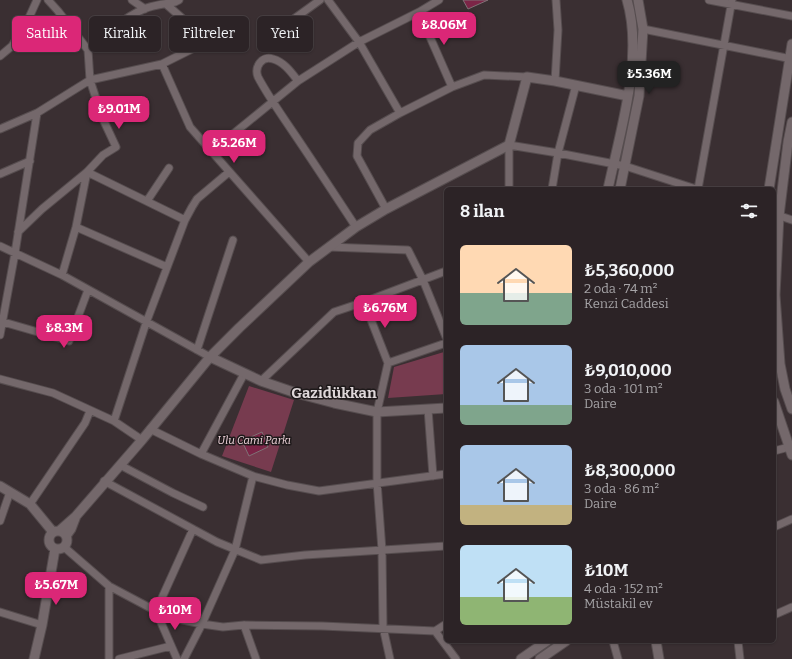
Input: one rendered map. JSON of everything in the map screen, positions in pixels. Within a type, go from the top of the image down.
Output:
[{"type":"street","points":[[0,56],[12,46],[27,22],[36,0]]},
{"type":"street","points":[[18,232],[42,209],[87,172],[103,155],[116,147],[102,117],[90,80],[88,50],[48,0]]},
{"type":"street","points":[[132,0],[145,9]]},
{"type":"street","points":[[88,50],[102,37],[125,20],[145,9],[179,0]]},
{"type":"street","points":[[298,16],[320,0]]},
{"type":"street","points":[[328,0],[359,42],[400,113]]},
{"type":"street","points":[[211,152],[298,81],[359,42],[419,12],[439,0]]},
{"type":"street","points":[[555,80],[558,30],[556,0]]},
{"type":"street","points":[[608,187],[628,96],[632,57],[633,29],[627,0]]},
{"type":"street","points":[[620,187],[639,96],[643,30],[638,0]]},
{"type":"street","points":[[709,0],[732,2],[792,16]]},
{"type":"street","points":[[697,187],[732,2]]},
{"type":"street","points":[[166,4],[179,16]]},
{"type":"street","points":[[419,12],[452,87]]},
{"type":"street","points":[[643,30],[791,58]]},
{"type":"street","points":[[769,187],[791,58],[792,44]]},
{"type":"street","points":[[0,129],[37,114],[90,80],[162,64],[187,52]]},
{"type":"street","points":[[298,81],[286,67],[274,59],[265,58],[257,66],[257,74],[273,102],[356,227]]},
{"type":"street","points":[[162,64],[190,127],[309,262]]},
{"type":"street","points":[[386,209],[358,156],[358,143],[370,130],[452,87],[484,75],[527,77],[555,80],[628,96]]},
{"type":"street","points":[[509,187],[509,145],[527,77]]},
{"type":"street","points":[[552,187],[558,153],[576,85]]},
{"type":"street","points":[[0,335],[1,321],[15,253],[37,114]]},
{"type":"street","points":[[776,255],[777,215],[792,122]]},
{"type":"street","points":[[444,625],[435,631],[322,626],[244,625],[223,627],[178,619],[156,611],[109,586],[60,548],[50,546],[48,540],[50,534],[71,529],[76,516],[104,481],[142,440],[210,357],[239,328],[309,262],[356,227],[386,209],[509,145],[624,166],[691,187]]},
{"type":"street","points":[[0,174],[30,161]]},
{"type":"street","points":[[147,201],[169,168]]},
{"type":"street","points":[[87,172],[185,220]]},
{"type":"street","points":[[62,275],[76,227],[87,172]]},
{"type":"street","points":[[114,421],[146,323],[185,220],[197,199],[229,172]]},
{"type":"street","points":[[777,215],[792,220]]},
{"type":"street","points":[[76,227],[167,267]]},
{"type":"street","points":[[197,350],[233,240]]},
{"type":"street","points":[[0,246],[62,275],[146,323],[244,374],[296,393],[377,412],[444,408]]},
{"type":"street","points":[[329,247],[408,250],[423,280],[444,332]]},
{"type":"street","points":[[261,380],[334,312],[444,272]]},
{"type":"street","points":[[1,321],[69,341],[88,290]]},
{"type":"street","points":[[364,302],[388,363],[377,412],[377,482],[382,550],[383,629],[390,659]]},
{"type":"street","points":[[776,330],[778,376],[792,409]]},
{"type":"street","points":[[388,363],[444,344]]},
{"type":"street","points":[[201,454],[244,374]]},
{"type":"street","points":[[0,379],[53,393],[114,421],[142,440]]},
{"type":"street","points":[[776,408],[791,451],[776,451]]},
{"type":"street","points":[[428,409],[433,476]]},
{"type":"street","points":[[30,504],[85,423],[90,411]]},
{"type":"street","points":[[150,429],[201,454],[253,476],[287,485],[319,491],[377,482],[444,474]]},
{"type":"street","points":[[120,464],[172,493],[203,507]]},
{"type":"street","points":[[184,659],[202,624],[235,550],[253,476]]},
{"type":"street","points":[[104,481],[193,529],[235,550],[261,560],[305,555],[444,546]]},
{"type":"street","points":[[0,486],[30,504],[67,542],[60,548],[34,659]]},
{"type":"street","points":[[0,521],[10,492]]},
{"type":"street","points":[[776,527],[792,520]]},
{"type":"street","points":[[177,659],[156,611],[193,529]]},
{"type":"street","points":[[109,586],[109,659]]},
{"type":"street","points":[[776,614],[792,608]]},
{"type":"street","points":[[0,612],[42,625]]},
{"type":"street","points":[[244,625],[256,659]]},
{"type":"street","points":[[435,631],[456,659]]},
{"type":"street","points":[[521,659],[544,643]]},
{"type":"street","points":[[540,659],[563,643]]},
{"type":"street","points":[[614,643],[618,659]]},
{"type":"street","points":[[656,643],[659,659]]},
{"type":"street","points":[[738,643],[740,659]]},
{"type":"street","points":[[120,659],[171,646]]},
{"type":"green space","points":[[444,352],[444,394],[388,398],[394,367]]},
{"type":"green space","name":"Ulu Cami Parkı","points":[[249,386],[294,400],[271,472],[222,456]]},
{"type":"building","points":[[463,0],[488,0],[468,9]]},
{"type":"building","points":[[262,432],[268,447],[249,456],[242,441]]},
{"type":"district","name":"Gazidükkan","points":[[334,393]]}]
